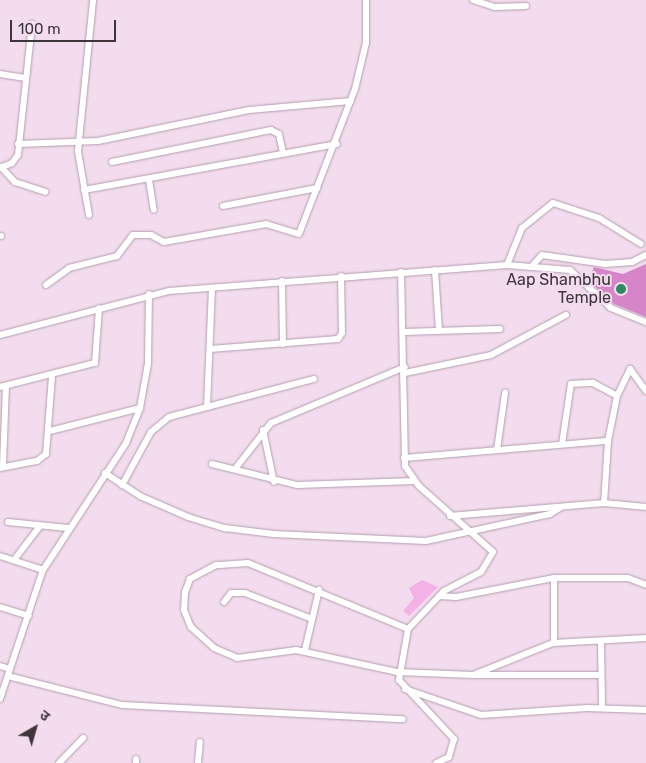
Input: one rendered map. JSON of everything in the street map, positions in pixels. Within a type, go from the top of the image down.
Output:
[{"type":"street","points":[[90,215],[84,190],[78,143],[93,0]]},
{"type":"street","points":[[46,285],[68,268],[117,256],[133,235],[151,235],[164,242],[266,224],[296,235],[337,144],[351,101],[366,43],[366,0]]},
{"type":"street","points":[[473,0],[495,7],[526,6]]},
{"type":"street","points":[[32,24],[15,161],[0,168],[15,182],[45,192]]},
{"type":"street","points":[[0,74],[26,78]]},
{"type":"street","points":[[18,144],[78,143],[249,110],[351,101]]},
{"type":"street","points":[[112,162],[271,130],[279,134],[282,153]]},
{"type":"street","points":[[84,190],[149,180],[282,153],[337,144]]},
{"type":"street","points":[[149,180],[154,210]]},
{"type":"street","points":[[223,206],[317,188]]},
{"type":"street","points":[[506,265],[522,228],[553,203],[600,218],[641,244]]},
{"type":"street","points":[[533,265],[542,255],[605,264],[632,262],[646,256]]},
{"type":"street","points":[[0,335],[149,294],[341,276],[506,265],[533,265],[570,270],[611,308],[646,322]]},
{"type":"street","points":[[435,270],[439,331]]},
{"type":"street","points":[[401,272],[405,370],[404,458],[415,481],[450,516],[491,547],[490,561],[481,572],[438,596],[408,629],[397,672],[404,689],[454,739],[449,757],[436,763]]},
{"type":"street","points":[[210,349],[339,338],[341,276]]},
{"type":"street","points":[[282,281],[283,344]]},
{"type":"street","points":[[207,407],[212,288]]},
{"type":"street","points":[[0,698],[43,570],[68,528],[105,473],[140,408],[148,363],[149,294]]},
{"type":"street","points":[[52,376],[50,431],[41,460],[1,467],[3,386],[52,376],[96,363],[99,308]]},
{"type":"street","points":[[235,470],[263,430],[405,370],[490,355],[566,315]]},
{"type":"street","points":[[404,332],[500,328]]},
{"type":"street","points":[[604,503],[608,441],[617,396],[631,369],[646,391]]},
{"type":"street","points":[[122,485],[156,426],[169,417],[314,379]]},
{"type":"street","points":[[562,444],[571,384],[594,383],[617,396]]},
{"type":"street","points":[[497,450],[505,393]]},
{"type":"street","points":[[50,431],[140,408]]},
{"type":"street","points":[[263,430],[274,482]]},
{"type":"street","points":[[404,458],[608,441]]},
{"type":"street","points":[[212,464],[274,482],[318,485],[415,481]]},
{"type":"street","points":[[105,473],[122,485],[166,509],[240,531],[416,541],[550,514],[561,507]]},
{"type":"street","points":[[450,516],[604,503],[646,507]]},
{"type":"street","points":[[8,522],[68,528]]},
{"type":"street","points":[[14,560],[40,526]]},
{"type":"street","points":[[0,556],[43,570]]},
{"type":"street","points":[[408,629],[258,566],[233,562],[211,567],[187,584],[184,610],[191,626],[222,652],[238,658],[305,650],[397,672],[473,675],[601,675]]},
{"type":"street","points":[[438,596],[456,597],[554,578],[628,578],[646,585]]},
{"type":"street","points":[[554,578],[554,643]]},
{"type":"street","points":[[305,650],[319,590]]},
{"type":"street","points":[[224,602],[232,593],[245,593],[312,619]]},
{"type":"street","points":[[0,607],[29,616]]},
{"type":"street","points":[[473,675],[554,643],[646,638]]},
{"type":"street","points":[[601,641],[602,707]]},
{"type":"street","points":[[0,666],[9,672],[122,705],[403,719]]},
{"type":"street","points":[[404,689],[477,714],[602,707],[646,710]]},
{"type":"street","points":[[59,763],[82,738]]},
{"type":"street","points":[[198,763],[200,742]]},
{"type":"shaded area","points":[[422,580],[438,587],[409,616],[403,611],[414,598],[409,588]]},
{"type":"building","name":"Aap Shambhu Temple","points":[[646,264],[646,317],[614,304],[589,281],[594,267],[623,274]]},
{"type":"place","name":"Aap Shambhu Temple","points":[[621,289]]}]
